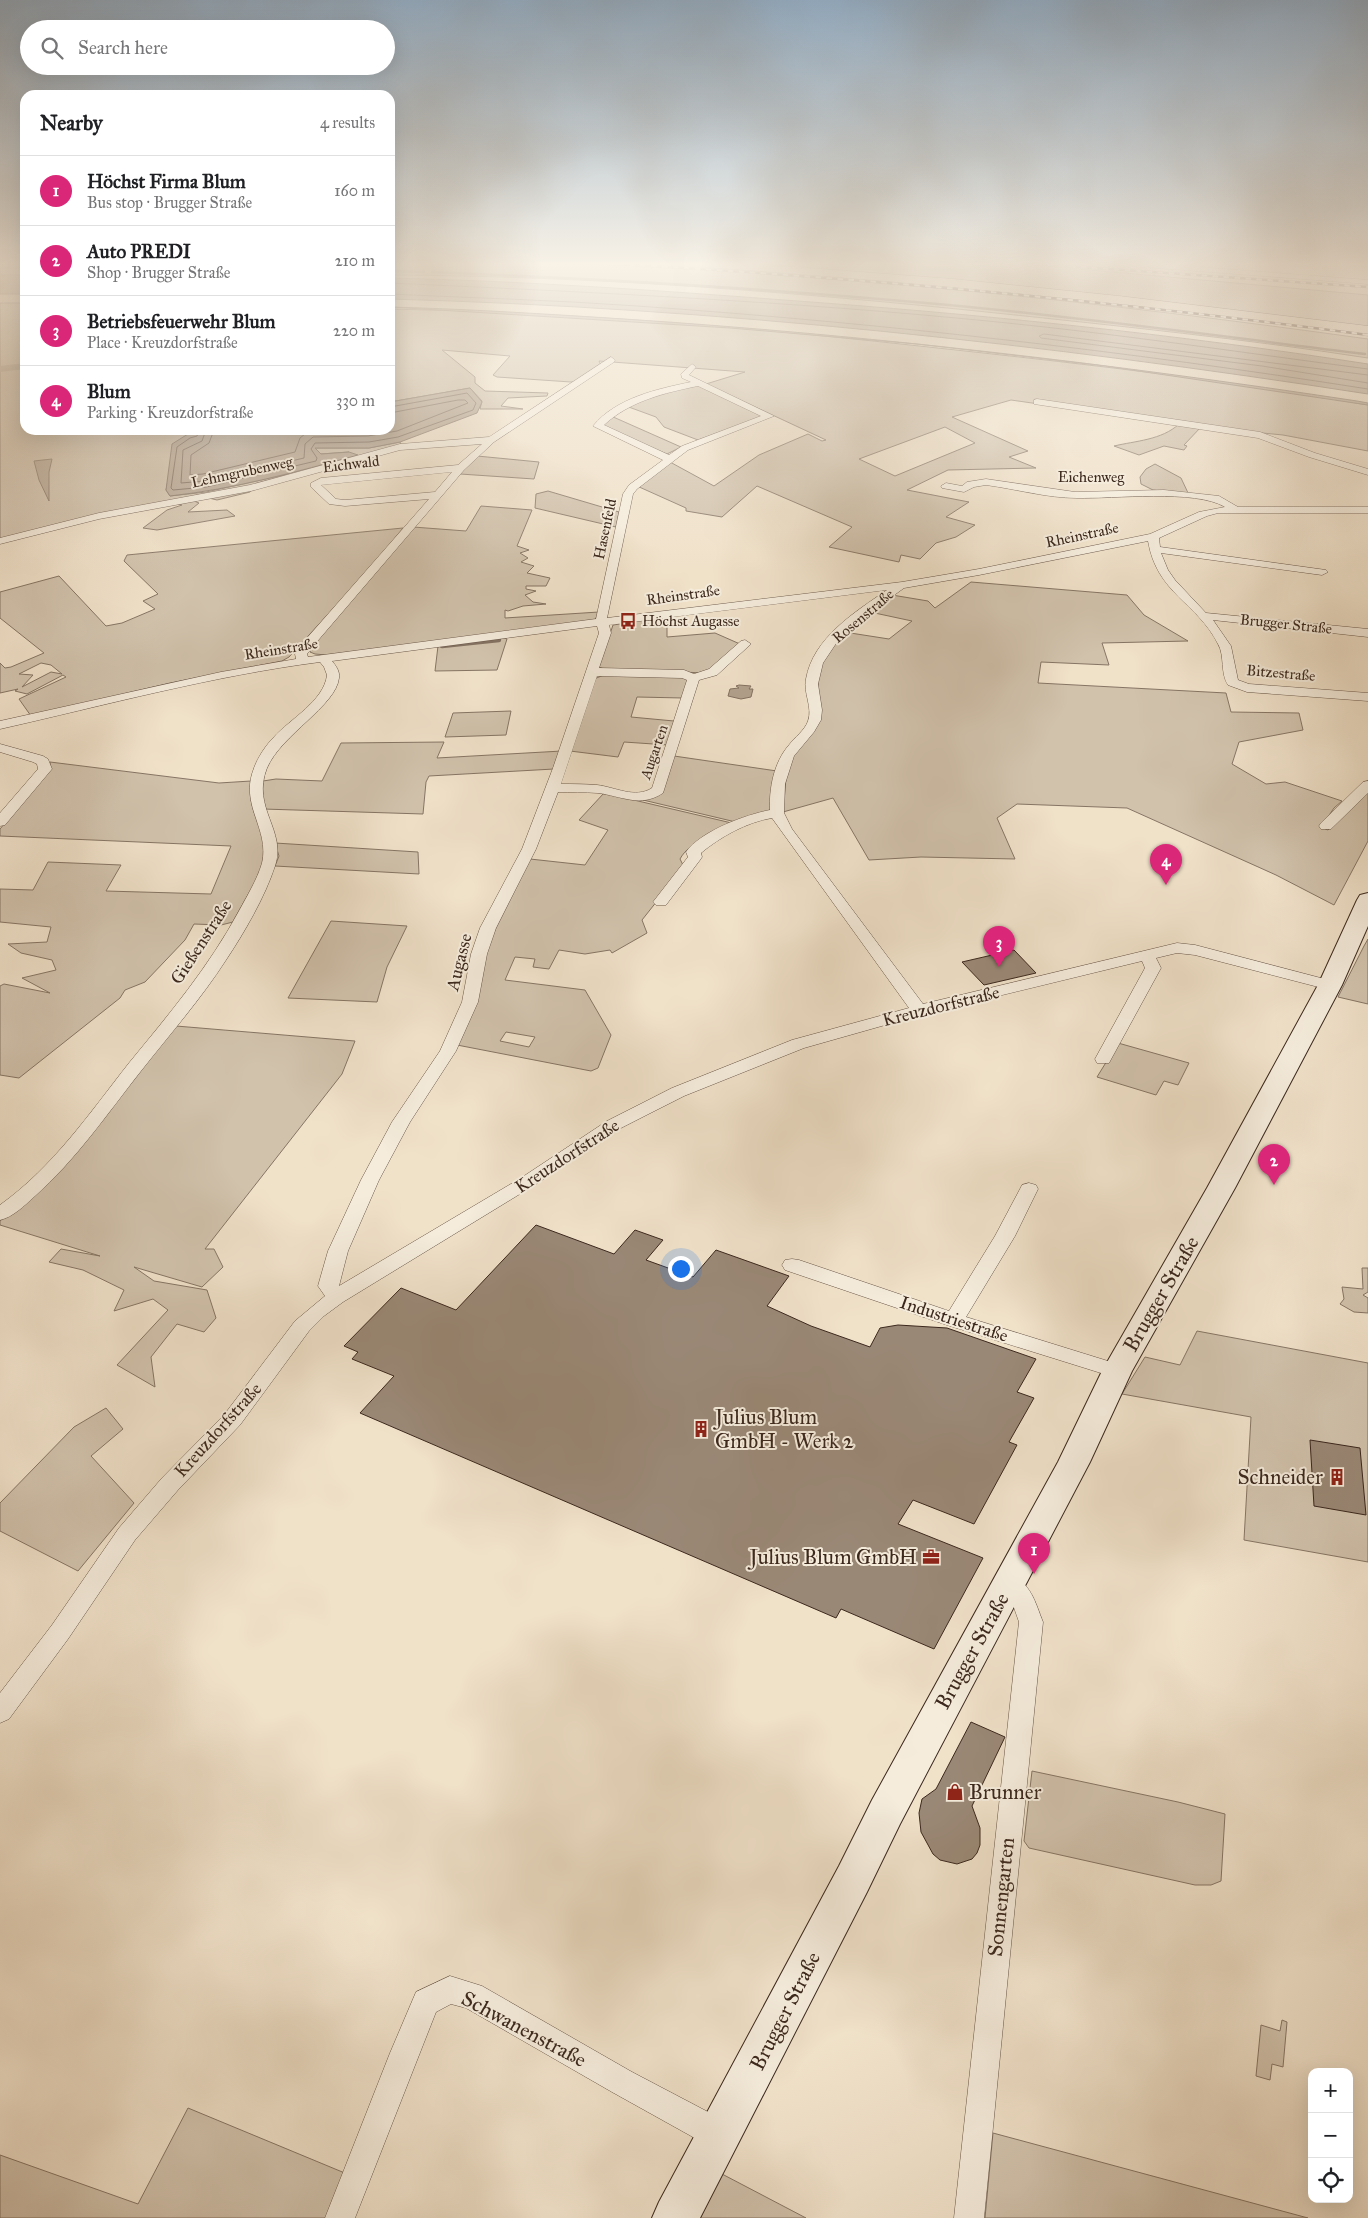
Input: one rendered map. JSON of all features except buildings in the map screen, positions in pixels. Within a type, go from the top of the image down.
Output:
[{"type":"main road","name":"Brugger Straße","points":[[676,2218],[849,1888],[886,1812],[1074,1462],[1117,1371],[1221,1188],[1330,985],[1368,900]]},
{"type":"street","points":[[303,661],[301,654],[310,641],[461,468],[491,440],[601,368]]},
{"type":"street","name":"Hasenfeld","points":[[604,623],[601,617],[628,494],[633,487],[685,448],[769,416],[685,376],[684,374],[691,368]]},
{"type":"street","points":[[670,459],[598,426],[614,411],[626,405],[678,387],[699,383]]},
{"type":"street","points":[[1038,402],[1260,435],[1368,472]]},
{"type":"street","name":"Lehmgrubenweg","points":[[0,541],[118,512],[251,488],[400,448],[491,440]]},
{"type":"street","name":"Eichwald","points":[[438,495],[345,503],[333,502],[315,485],[321,481],[461,468]]},
{"type":"street","name":"Eichenweg","points":[[946,486],[964,489],[972,484],[986,482],[1075,495],[1164,493],[1220,499],[1232,505],[1235,509]]},
{"type":"street","name":"Rheinstraße","points":[[0,726],[221,676],[303,661],[604,623],[749,602],[902,585],[1154,543],[1203,514],[1218,510],[1368,510]]},
{"type":"street","points":[[1154,543],[1322,572]]},
{"type":"street","name":"Bitzestraße","points":[[1154,543],[1159,567],[1167,580],[1205,616],[1227,648],[1231,680],[1237,685],[1247,688],[1368,697]]},
{"type":"street","name":"Rosenstraße","points":[[777,813],[780,783],[787,756],[815,720],[816,707],[811,692],[812,678],[819,657],[849,624],[902,585]]},
{"type":"street","name":"Brugger Straße","points":[[1205,616],[1368,633]]},
{"type":"street","name":"Augasse","points":[[336,1297],[328,1286],[338,1251],[370,1180],[402,1122],[448,1051],[470,1002],[479,954],[488,928],[529,850],[593,672],[605,633],[604,623]]},
{"type":"street","points":[[593,672],[684,674],[693,678],[714,672],[725,660],[746,644]]},
{"type":"street","name":"Gießenstraße","points":[[0,1214],[37,1185],[68,1152],[213,968],[234,934],[266,873],[271,857],[269,841],[256,807],[254,794],[257,776],[272,747],[318,701],[331,684],[333,675],[328,663],[323,659]]},
{"type":"street","name":"Augarten","points":[[552,788],[595,789],[638,797],[655,794],[658,790],[693,684],[693,678]]},
{"type":"street","points":[[0,748],[38,759],[43,762],[45,770],[0,822]]},
{"type":"street","points":[[1326,826],[1368,785]]},
{"type":"street","points":[[661,902],[695,857],[693,852],[699,846],[720,832],[768,814],[777,813],[786,830],[919,1010]]},
{"type":"street","name":"Kreuzdorfstraße","points":[[0,1712],[60,1632],[127,1534],[170,1484],[232,1420],[302,1326],[317,1311],[336,1297],[527,1182],[614,1125],[678,1092],[798,1044],[919,1010],[1177,948],[1195,950],[1330,985]]},
{"type":"street","points":[[1103,1059],[1153,968],[1147,954]]},
{"type":"street","points":[[954,1320],[1005,1236],[1029,1190]]},
{"type":"street","name":"Industriestraße","points":[[792,1265],[954,1320],[1117,1371]]},
{"type":"street","name":"Sonnengarten","points":[[970,2218],[1031,1622],[1021,1594],[1009,1584]]},
{"type":"street","name":"Schwanenstraße","points":[[340,2218],[404,2053],[426,2002],[450,1990],[472,1996],[622,2082],[720,2135]]},
{"type":"shaded area","points":[[0,368],[20,368],[20,435],[188,435],[170,471],[166,490],[170,496],[206,492],[284,475],[349,452],[321,454],[314,448],[369,448],[400,442],[402,446],[254,484],[250,492],[217,500],[197,495],[189,499],[199,503],[188,512],[227,510],[235,516],[157,530],[143,528],[167,510],[182,505],[171,503],[0,539]]},
{"type":"shaded area","points":[[395,368],[463,368],[475,377],[475,383],[485,391],[548,393],[547,396],[508,398],[501,406],[523,409],[480,409],[482,401],[470,388],[395,401]]},
{"type":"shaded area","points":[[500,368],[597,368],[576,381],[571,382],[497,377],[493,375]]},
{"type":"shaded area","points":[[685,368],[1121,369],[1245,385],[1368,405],[1368,451],[1283,435],[1201,427],[1184,445],[1187,446],[1184,450],[1164,446],[1139,455],[1114,446],[1156,437],[1179,424],[1011,400],[952,417],[1028,451],[1009,457],[1036,468],[948,470],[907,490],[969,502],[946,517],[975,525],[956,537],[936,543],[920,559],[901,555],[899,562],[829,547],[852,527],[757,486],[722,517],[686,511],[686,508],[637,486],[670,462],[714,486],[759,455],[808,434],[822,441],[826,440],[706,384],[745,372]],"holes":[[[945,427],[975,443],[895,476],[859,459]]]},
{"type":"shaded area","points":[[697,385],[764,416],[698,440],[664,427],[656,417],[626,406],[668,392]]},
{"type":"shaded area","points":[[611,416],[681,447],[667,454],[605,428],[603,424]]},
{"type":"shaded area","points":[[477,456],[539,462],[534,479],[460,474]]},
{"type":"shaded area","points":[[1155,464],[1181,478],[1189,495],[1153,490],[1141,484],[1140,477],[1146,469]]},
{"type":"shaded area","points":[[548,491],[619,512],[616,527],[535,508],[536,494]]},
{"type":"shaded area","points":[[481,506],[532,510],[517,546],[529,550],[520,553],[528,558],[521,562],[534,566],[527,573],[550,578],[546,586],[526,586],[526,589],[536,591],[525,595],[533,602],[546,604],[505,610],[505,618],[599,612],[595,620],[326,655],[310,652],[311,649],[309,648],[413,527],[466,531]]},
{"type":"shaded area","points":[[403,528],[372,566],[289,657],[282,661],[170,683],[31,716],[19,699],[66,677],[63,675],[27,694],[15,691],[18,689],[0,693],[0,663],[5,668],[11,667],[44,653],[0,618],[0,592],[59,576],[106,626],[122,623],[155,609],[143,601],[158,594],[124,561],[127,555]],"holes":[[[41,663],[51,665],[62,674],[51,672],[22,687],[33,675],[19,674]]]},
{"type":"shaded area","points":[[971,582],[1127,595],[1144,615],[1188,641],[1102,643],[1109,665],[1041,662],[1038,683],[1226,693],[1231,712],[1299,713],[1303,730],[1239,742],[1232,764],[1266,784],[1285,782],[1342,801],[1334,808],[1321,827],[1328,830],[1368,790],[1368,841],[1334,905],[1276,875],[1127,808],[1017,804],[997,818],[1015,859],[921,857],[869,860],[833,798],[783,812],[787,767],[793,754],[806,740],[818,697],[818,669],[828,650],[844,632],[889,639],[912,621],[870,612],[892,595],[928,601],[935,608]]},
{"type":"shaded area","points":[[667,617],[667,637],[715,633],[740,644],[706,673],[604,669],[599,667],[613,625]]},
{"type":"shaded area","points":[[507,639],[497,670],[435,671],[438,646]]},
{"type":"shaded area","points":[[604,675],[681,677],[688,680],[683,698],[637,697],[631,717],[674,721],[668,745],[624,742],[618,757],[570,751],[594,679]]},
{"type":"shaded area","points":[[511,711],[506,735],[445,737],[453,713]]},
{"type":"shaded area","points":[[444,742],[437,758],[562,751],[554,769],[429,776],[426,782],[423,814],[263,809],[261,797],[263,781],[276,779],[322,781],[341,743]]},
{"type":"shaded area","points":[[674,756],[777,771],[773,808],[740,823],[643,800],[651,798]]},
{"type":"shaded area","points":[[50,762],[219,783],[251,781],[251,800],[263,835],[265,853],[254,884],[233,922],[221,925],[194,924],[185,940],[145,982],[125,990],[120,998],[19,1078],[0,1075],[0,986],[4,984],[50,993],[22,978],[56,970],[52,960],[21,953],[8,944],[47,942],[51,927],[0,922],[0,889],[33,890],[48,862],[121,865],[106,891],[211,894],[231,846],[0,836],[0,829],[50,770]]},
{"type":"shaded area","points":[[604,793],[736,824],[704,838],[684,853],[680,859],[684,867],[642,920],[647,933],[612,953],[610,950],[585,954],[559,950],[549,969],[533,967],[535,959],[515,957],[505,980],[585,990],[611,1035],[598,1068],[591,1071],[457,1045],[486,948],[530,859],[585,865],[608,830],[579,820]],"holes":[[[506,1032],[535,1037],[529,1047],[500,1041]]]},
{"type":"shaded area","points":[[275,843],[418,852],[419,874],[275,866],[279,856]]},
{"type":"shaded area","points":[[331,921],[407,926],[387,967],[377,1002],[288,998]]},
{"type":"shaded area","points":[[1368,939],[1368,1004],[1338,997],[1364,946]]},
{"type":"shaded area","points":[[176,1026],[355,1041],[342,1074],[205,1249],[214,1249],[223,1267],[202,1287],[134,1267],[154,1281],[207,1290],[216,1318],[204,1332],[177,1324],[151,1357],[155,1387],[117,1365],[168,1310],[153,1299],[114,1311],[124,1290],[83,1270],[49,1262],[61,1249],[100,1256],[0,1225],[0,1221],[17,1207]]},
{"type":"shaded area","points":[[1118,1043],[1189,1063],[1178,1085],[1164,1081],[1156,1095],[1097,1077]]},
{"type":"shaded area","points":[[1362,1268],[1368,1268],[1368,1292],[1363,1295],[1368,1298],[1368,1313],[1354,1312],[1340,1304],[1344,1299],[1342,1287],[1363,1289]]},
{"type":"shaded area","points":[[1197,1331],[1368,1363],[1368,1562],[1244,1540],[1251,1417],[1122,1394],[1145,1357],[1180,1365]]},
{"type":"shaded area","points":[[106,1408],[123,1429],[91,1456],[134,1503],[78,1571],[0,1531],[0,1503],[74,1427]]},
{"type":"shaded area","points":[[1032,1771],[1225,1814],[1221,1881],[1211,1885],[1195,1885],[1029,1848],[1024,1841]]},
{"type":"shaded area","points":[[1282,2020],[1287,2022],[1283,2067],[1272,2064],[1270,2080],[1256,2076],[1261,2025],[1280,2031]]},
{"type":"shaded area","points":[[188,2108],[352,2176],[334,2218],[0,2218],[0,2155],[138,2204]]},
{"type":"shaded area","points":[[993,2133],[1308,2218],[985,2218]]},
{"type":"shaded area","points":[[722,2174],[806,2218],[700,2218]]},
{"type":"water","points":[[1115,368],[1357,401],[1368,403],[1368,405]]},
{"type":"water","points":[[1186,368],[1368,368],[1368,394]]},
{"type":"water","points":[[470,388],[482,402],[477,413],[400,442],[369,448],[315,448],[321,454],[349,452],[358,455],[288,474],[218,489],[170,496],[166,490],[172,444],[186,435],[395,435],[395,401]]},
{"type":"water","points":[[52,459],[49,472],[49,501],[39,480],[34,461]]},
{"type":"water","points":[[736,686],[751,686],[749,689],[753,689],[751,697],[741,699],[728,696],[730,689],[739,688]]},
{"type":"waterway","points":[[0,369],[12,368]]},
{"type":"waterway","points":[[442,646],[499,640]]},
{"type":"place","name":"Höchst Augasse","points":[[628,621]]},
{"type":"place","name":"Blum","points":[[1166,885]]},
{"type":"place","name":"Betriebsfeuerwehr Blum","points":[[999,967]]},
{"type":"place","name":"Auto PREDI","points":[[1274,1185]]},
{"type":"place","name":"Julius Blum GmbH - Werk 2","points":[[701,1429]]},
{"type":"place","name":"Schneider","points":[[1337,1477]]},
{"type":"place","name":"Julius Blum GmbH","points":[[931,1557]]},
{"type":"place","name":"Höchst Firma Blum","points":[[1034,1574]]},
{"type":"place","name":"Brunner","points":[[955,1792]]}]
